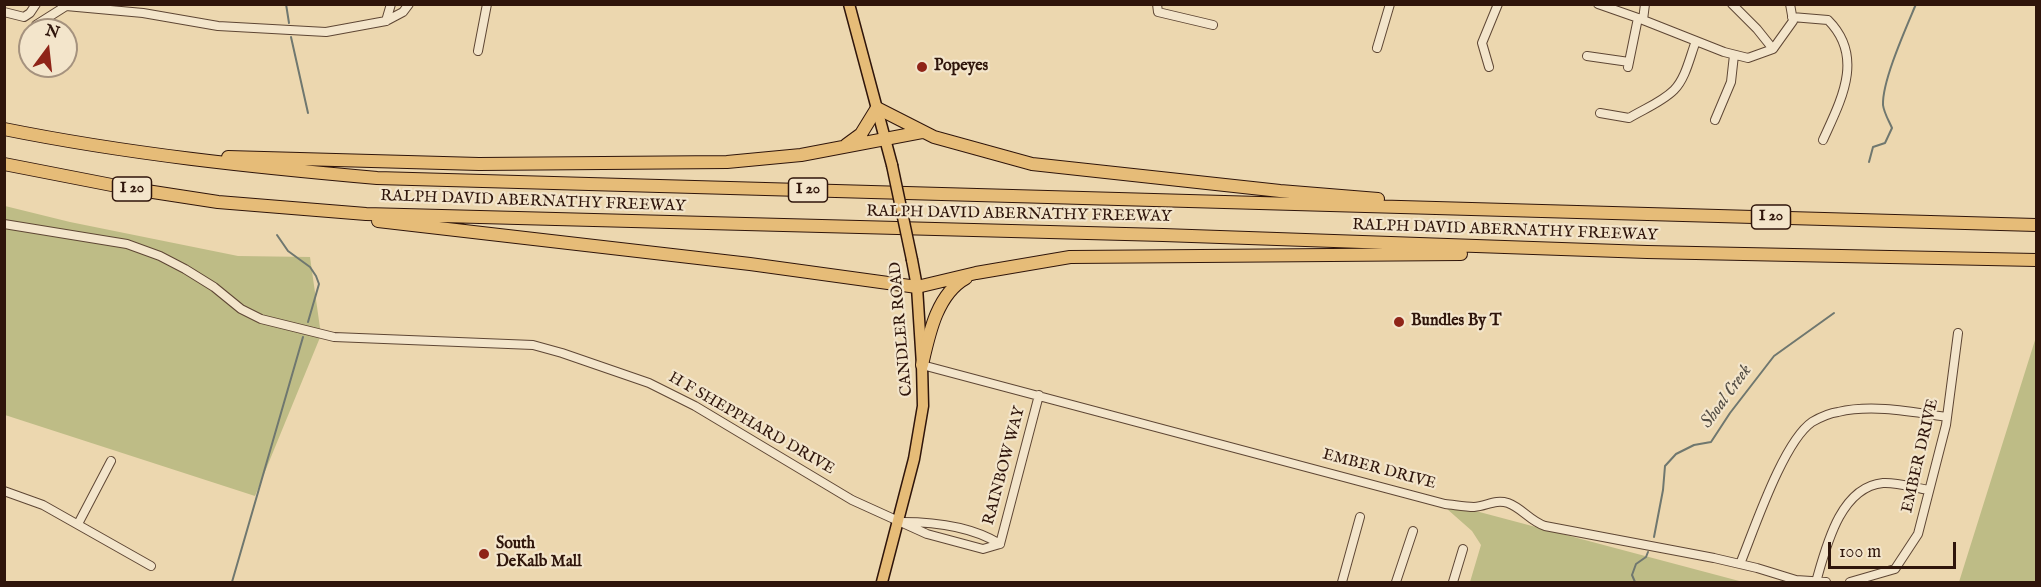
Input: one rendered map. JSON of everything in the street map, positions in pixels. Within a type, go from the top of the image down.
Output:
[{"type":"highway","points":[[843,147],[861,134],[877,108],[922,132],[1032,164],[1280,191],[1505,209]]},
{"type":"highway","name":"RALPH DAVID ABERNATHY FREEWAY","points":[[4,129],[114,149],[237,165],[377,178],[2037,225]]},
{"type":"highway","points":[[114,149],[216,157],[479,164],[632,164],[764,160],[922,132]]},
{"type":"highway","name":"RALPH DAVID ABERNATHY FREEWAY","points":[[4,164],[173,195],[261,206],[421,216],[1164,235],[1647,252],[2037,260]]},
{"type":"highway","points":[[261,206],[402,225],[750,264],[916,287],[976,273],[1070,257],[1647,252]]},
{"type":"highway","points":[[922,365],[928,337],[949,291],[959,282],[976,273]]},
{"type":"main road","name":"CANDLER ROAD","points":[[849,4],[892,165],[912,260],[922,365],[923,406],[919,434],[899,522],[882,582]]},
{"type":"street","points":[[386,21],[392,4]]},
{"type":"street","points":[[48,18],[66,5],[143,13],[218,26],[326,32],[386,21],[403,12],[409,4]]},
{"type":"street","points":[[478,51],[487,4]]},
{"type":"street","points":[[1157,4],[1158,12],[1213,26]]},
{"type":"street","points":[[1377,48],[1390,4]]},
{"type":"street","points":[[1489,67],[1482,43],[1498,4]]},
{"type":"street","points":[[1598,4],[1695,41],[1748,58],[1773,49],[1793,21],[1790,4]]},
{"type":"street","points":[[1587,56],[1629,64],[1645,4]]},
{"type":"street","points":[[1732,4],[1773,49]]},
{"type":"street","points":[[4,12],[21,17],[33,9]]},
{"type":"street","points":[[1792,18],[1828,20],[1840,32],[1848,61],[1846,88],[1823,140]]},
{"type":"street","points":[[1600,112],[1629,118],[1662,99],[1676,88],[1695,41]]},
{"type":"street","points":[[1714,120],[1731,82],[1734,55]]},
{"type":"street","name":"H F SHEPPHARD DRIVE","points":[[4,224],[127,244],[177,265],[214,287],[241,309],[261,319],[334,337],[533,345],[562,352],[649,383],[695,406],[852,500],[899,522]]},
{"type":"street","name":"EMBER DRIVE","points":[[1850,582],[1895,569],[1918,534],[1947,417],[1958,333]]},
{"type":"street","name":"EMBER DRIVE","points":[[922,365],[1445,504],[1473,507],[1495,501],[1507,503],[1545,526],[1740,564],[1796,580],[1826,582]]},
{"type":"street","name":"RAINBOW WAY","points":[[1000,544],[1039,395]]},
{"type":"street","points":[[1740,564],[1788,453],[1812,422],[1836,412],[1868,409],[1947,417]]},
{"type":"street","points":[[78,524],[111,461]]},
{"type":"street","points":[[1816,582],[1826,544],[1846,505],[1864,488],[1884,483],[1929,490]]},
{"type":"street","points":[[4,491],[43,505],[151,566]]},
{"type":"street","points":[[1342,582],[1360,517]]},
{"type":"street","name":"RAINBOW WAY","points":[[899,522],[932,522],[985,535],[1000,544]]},
{"type":"street","name":"RAINBOW WAY","points":[[899,522],[927,534],[983,549],[1000,544]]},
{"type":"street","points":[[1396,582],[1413,531]]},
{"type":"street","points":[[1453,582],[1463,549]]},
{"type":"shaded area","points":[[5,206],[70,222],[238,256],[310,257],[321,335],[255,496],[5,415]]},
{"type":"shaded area","points":[[2036,337],[2036,582],[1959,582]]},
{"type":"shaded area","points":[[1438,501],[1743,582],[1470,582],[1481,545],[1472,531]]},
{"type":"waterway","points":[[286,4],[289,23]]},
{"type":"waterway","name":"Shoal Creek","points":[[1869,162],[1873,147],[1885,143],[1892,128],[1883,105],[1886,82],[1916,4]]},
{"type":"waterway","points":[[291,37],[308,113]]},
{"type":"waterway","points":[[277,235],[288,251],[310,267],[319,284],[308,322]]},
{"type":"waterway","name":"Shoal Creek","points":[[1654,537],[1665,466],[1676,454],[1694,445],[1711,442],[1730,413],[1774,356],[1834,313]]},
{"type":"waterway","points":[[232,582],[303,337]]},
{"type":"waterway","name":"Shoal Creek","points":[[1635,582],[1632,575],[1636,564],[1646,557],[1648,552]]},
{"type":"place","name":"Popeyes","points":[[922,67]]},
{"type":"place","name":"Bundles By T","points":[[1399,322]]},
{"type":"place","name":"South DeKalb Mall","points":[[484,554]]}]
